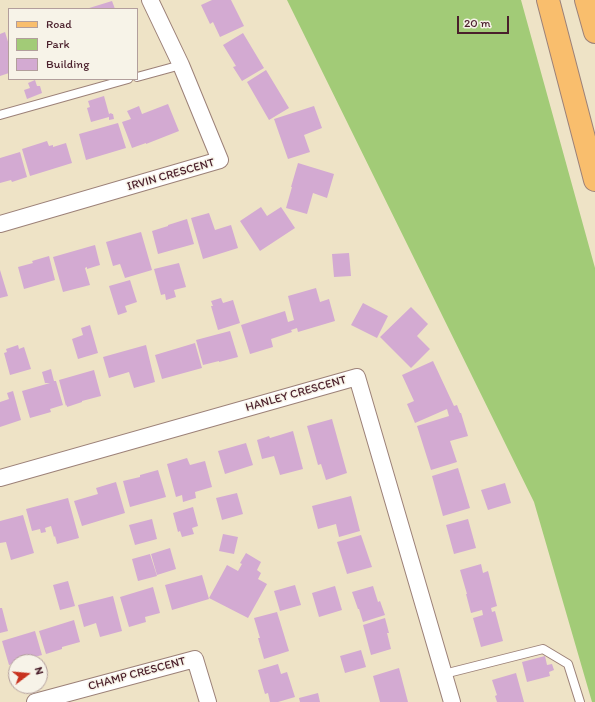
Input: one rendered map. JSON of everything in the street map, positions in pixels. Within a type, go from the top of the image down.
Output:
[{"type":"main road","points":[[548,0],[595,180]]},
{"type":"street","name":"IRVIN CRESCENT","points":[[0,224],[220,160],[181,64],[150,0]]},
{"type":"street","name":"HANLEY CRESCENT","points":[[0,478],[357,376],[452,702]]},
{"type":"street","name":"CHAMP CRESCENT","points":[[35,702],[195,659],[208,702]]},
{"type":"lane","points":[[138,77],[181,64]]},
{"type":"lane","points":[[0,115],[124,80]]},
{"type":"lane","points":[[444,674],[543,649],[568,664],[580,702]]},
{"type":"green space","points":[[287,0],[521,0],[595,268],[595,702],[592,702],[534,502]]},
{"type":"building","points":[[212,0],[231,0],[244,26],[220,37],[213,22],[210,24],[201,5]]},
{"type":"building","points":[[112,1],[115,8],[89,8]]},
{"type":"building","points":[[5,32],[8,42],[8,73],[0,76],[0,34]]},
{"type":"building","points":[[243,33],[264,68],[242,81],[233,67],[236,66],[223,45]]},
{"type":"building","points":[[266,70],[289,108],[269,120],[247,82]]},
{"type":"building","points":[[35,80],[37,86],[40,86],[42,93],[27,99],[24,90],[30,88],[28,83]]},
{"type":"building","points":[[104,96],[109,114],[113,114],[114,119],[109,120],[109,117],[91,122],[87,108],[90,107],[88,101]]},
{"type":"building","points":[[168,104],[179,131],[132,148],[122,122],[131,119],[127,111],[139,106],[142,114]]},
{"type":"building","points":[[314,106],[322,128],[304,135],[310,152],[288,159],[274,119]]},
{"type":"building","points":[[118,123],[126,148],[86,160],[79,134]]},
{"type":"building","points":[[47,141],[49,146],[53,145],[53,147],[66,143],[72,163],[30,176],[22,149]]},
{"type":"building","points":[[20,152],[27,177],[12,182],[11,180],[0,183],[0,158]]},
{"type":"building","points":[[298,163],[334,174],[327,198],[313,193],[307,214],[286,208]]},
{"type":"building","points":[[261,207],[267,216],[281,207],[295,228],[260,251],[240,221]]},
{"type":"building","points":[[209,213],[215,230],[231,225],[238,248],[203,259],[191,218]]},
{"type":"building","points":[[187,219],[194,244],[158,254],[152,231]]},
{"type":"building","points":[[141,232],[152,270],[125,278],[120,264],[113,266],[106,242]]},
{"type":"building","points":[[95,245],[100,265],[87,269],[87,267],[85,268],[90,285],[63,292],[53,257]]},
{"type":"building","points":[[349,253],[351,276],[334,277],[332,254]]},
{"type":"building","points":[[49,256],[55,280],[24,289],[18,267],[33,263],[32,261]]},
{"type":"building","points":[[179,263],[186,287],[174,290],[176,297],[166,300],[165,294],[161,295],[154,269]]},
{"type":"building","points":[[0,270],[8,296],[0,298]]},
{"type":"building","points":[[130,280],[137,302],[125,306],[127,312],[118,315],[109,286]]},
{"type":"building","points":[[316,288],[320,302],[329,299],[335,321],[298,332],[297,328],[291,330],[292,332],[271,339],[273,347],[250,354],[241,325],[285,311],[288,322],[294,320],[288,296]]},
{"type":"building","points":[[221,298],[223,303],[233,300],[240,323],[218,330],[211,301]]},
{"type":"building","points":[[363,303],[388,316],[377,338],[351,325]]},
{"type":"building","points":[[411,307],[428,324],[417,336],[430,349],[411,368],[380,337]]},
{"type":"building","points":[[90,325],[98,353],[78,359],[72,339],[83,335],[81,328]]},
{"type":"building","points":[[230,331],[238,357],[203,365],[196,340]]},
{"type":"building","points":[[195,343],[202,368],[162,379],[155,355]]},
{"type":"building","points":[[18,345],[19,349],[24,347],[31,369],[10,375],[4,353],[7,352],[6,349]]},
{"type":"building","points":[[146,345],[155,382],[134,388],[129,372],[109,378],[103,357]]},
{"type":"building","points":[[433,361],[454,406],[457,405],[461,413],[468,436],[450,441],[457,462],[431,470],[417,426],[449,416],[447,409],[415,423],[407,404],[414,401],[402,375]]},
{"type":"building","points":[[51,369],[63,405],[50,409],[51,412],[30,418],[22,391],[50,383],[45,383],[42,372]]},
{"type":"building","points":[[94,370],[101,396],[67,407],[59,380]]},
{"type":"building","points":[[13,391],[21,420],[0,427],[0,402],[9,399],[7,393]]},
{"type":"building","points":[[332,419],[347,473],[326,480],[321,464],[318,465],[307,426]]},
{"type":"building","points":[[293,431],[303,469],[280,475],[274,456],[262,459],[257,440],[269,436],[270,438]]},
{"type":"building","points":[[246,443],[253,465],[225,474],[218,451]]},
{"type":"building","points":[[187,458],[190,465],[205,461],[212,487],[195,492],[196,498],[183,502],[182,495],[176,497],[167,464]]},
{"type":"building","points":[[458,468],[470,508],[443,516],[432,476]]},
{"type":"building","points":[[158,470],[166,497],[130,507],[123,481],[140,477],[140,475]]},
{"type":"building","points":[[116,482],[125,513],[82,526],[74,501],[98,494],[96,488]]},
{"type":"building","points":[[505,483],[511,503],[488,510],[481,490]]},
{"type":"building","points":[[237,493],[243,514],[222,520],[216,498]]},
{"type":"building","points":[[351,496],[360,531],[339,537],[336,524],[318,529],[312,506]]},
{"type":"building","points":[[68,498],[79,538],[57,544],[51,526],[45,528],[46,532],[41,533],[40,529],[32,531],[26,509]]},
{"type":"building","points":[[193,507],[198,526],[192,528],[194,534],[182,537],[180,531],[178,532],[173,513]]},
{"type":"building","points":[[23,515],[34,553],[11,560],[6,542],[0,543],[0,521]]},
{"type":"building","points":[[152,519],[157,539],[135,545],[129,525]]},
{"type":"building","points":[[468,519],[476,548],[454,554],[446,525]]},
{"type":"building","points":[[223,534],[238,537],[234,554],[219,551]]},
{"type":"building","points":[[361,535],[372,567],[347,574],[337,542]]},
{"type":"building","points":[[170,548],[176,569],[157,575],[151,554]]},
{"type":"building","points":[[246,553],[261,562],[257,570],[261,573],[258,579],[267,584],[248,618],[209,598],[227,565],[238,571],[242,564],[240,563]]},
{"type":"building","points":[[150,554],[157,576],[138,581],[132,559]]},
{"type":"building","points":[[481,564],[483,573],[488,571],[497,606],[491,608],[492,612],[495,611],[503,641],[481,647],[473,618],[483,615],[482,610],[471,613],[460,570]]},
{"type":"building","points":[[202,575],[209,599],[172,610],[165,585]]},
{"type":"building","points":[[68,581],[75,606],[60,610],[53,585]]},
{"type":"building","points":[[295,585],[301,605],[280,611],[274,591]]},
{"type":"building","points":[[335,586],[342,610],[319,617],[312,593]]},
{"type":"building","points":[[373,586],[378,602],[380,601],[385,615],[363,622],[352,592]]},
{"type":"building","points":[[153,587],[160,613],[145,617],[146,622],[129,627],[120,597]]},
{"type":"building","points":[[113,596],[122,631],[100,637],[96,623],[84,627],[78,605]]},
{"type":"building","points":[[0,608],[2,608],[8,631],[0,633]]},
{"type":"building","points":[[277,612],[289,651],[264,659],[254,618]]},
{"type":"building","points":[[385,618],[391,649],[371,655],[363,625]]},
{"type":"building","points":[[74,620],[80,642],[62,647],[62,649],[46,654],[39,631]]},
{"type":"building","points":[[35,631],[42,654],[8,654],[8,662],[2,641]]},
{"type":"building","points":[[361,650],[366,667],[345,673],[340,656]]},
{"type":"building","points":[[545,656],[547,665],[552,664],[554,670],[549,672],[550,676],[527,682],[522,662]]},
{"type":"building","points":[[278,664],[281,674],[287,672],[295,697],[278,702],[270,702],[268,693],[265,694],[258,670]]},
{"type":"building","points":[[399,668],[408,702],[380,702],[373,676]]},
{"type":"building","points":[[516,673],[524,702],[497,702],[495,696],[497,695],[492,680]]},
{"type":"building","points":[[318,693],[320,702],[300,702],[299,698]]}]
